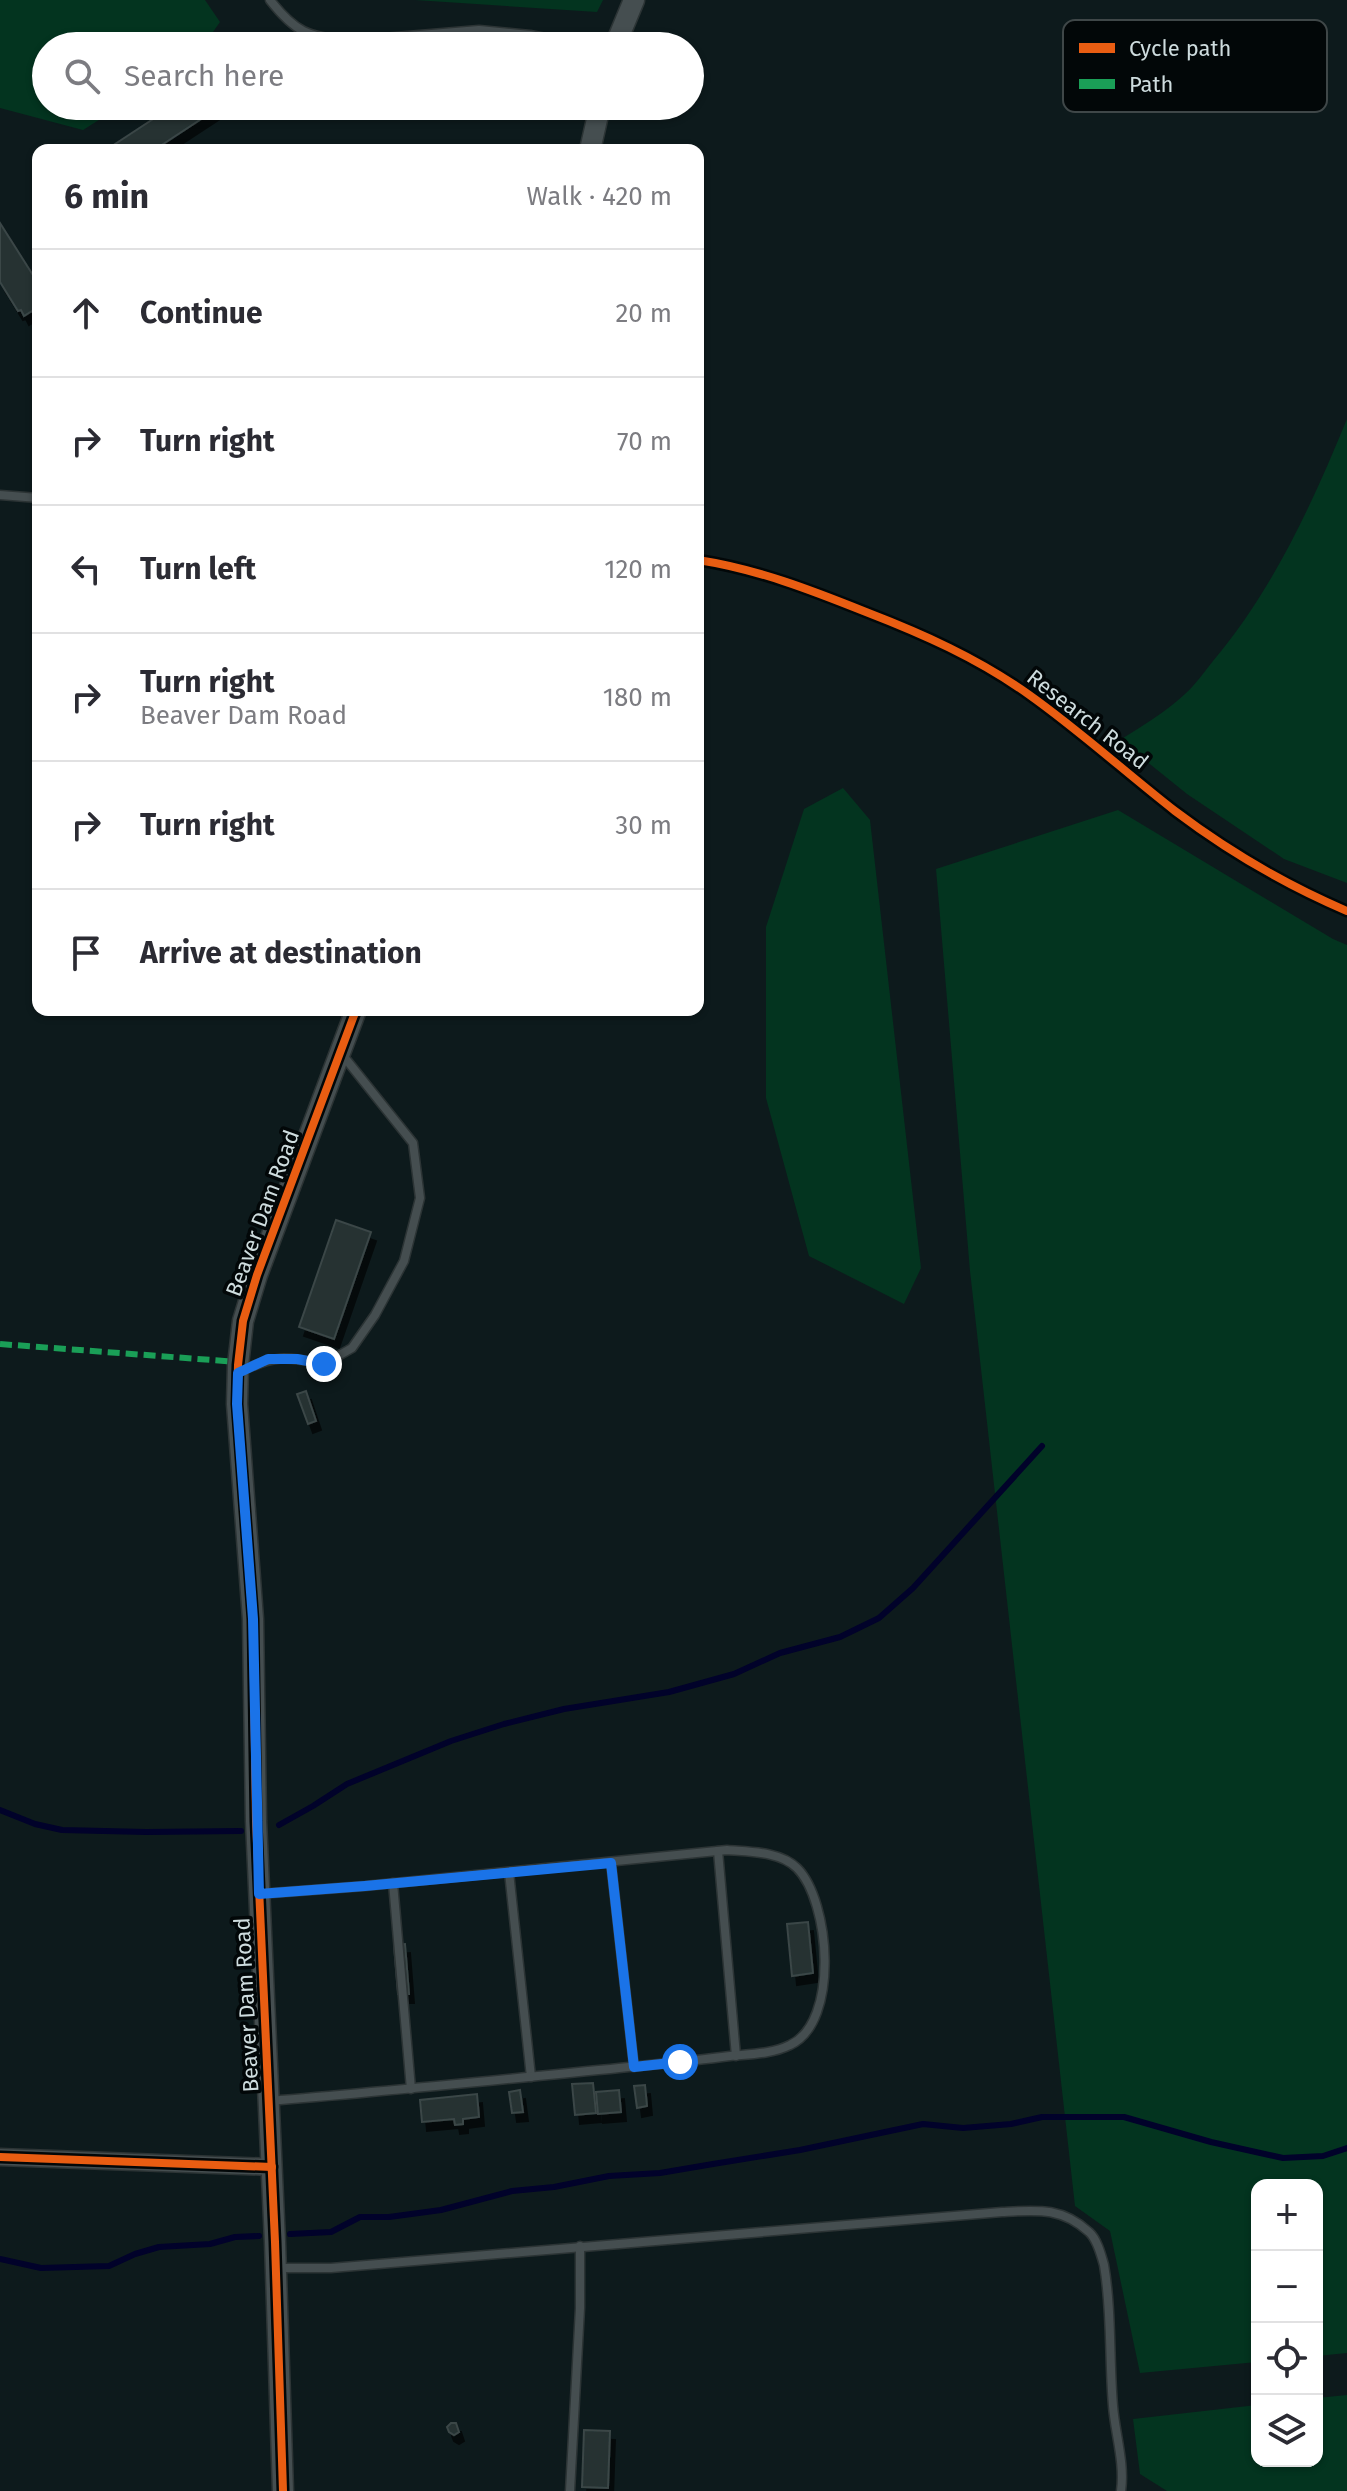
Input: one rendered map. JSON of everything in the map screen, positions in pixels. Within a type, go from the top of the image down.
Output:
[{"type":"street","points":[[621,32],[634,0]]},
{"type":"street","points":[[591,144],[597,120]]},
{"type":"street","name":"Beaver Dam Road","points":[[283,2491],[259,1894],[253,1619],[237,1404],[238,1373],[243,1321],[257,1275],[354,1016]]},
{"type":"street","points":[[0,2157],[272,2167]]},
{"type":"lane","points":[[270,0],[293,26],[306,32]]},
{"type":"lane","points":[[444,32],[499,32]]},
{"type":"lane","points":[[0,495],[32,498]]},
{"type":"lane","name":"Research Road","points":[[704,561],[747,569],[803,587],[944,644],[996,672],[1067,722],[1175,811],[1210,835],[1272,876],[1347,911]]},
{"type":"lane","points":[[238,1373],[268,1359],[297,1359],[324,1364],[352,1348],[375,1315],[404,1261],[420,1198],[413,1143],[341,1052]]},
{"type":"lane","points":[[259,1894],[727,1850],[771,1855],[797,1868],[817,1903],[824,1951],[824,1989],[818,2011],[802,2036],[794,2044],[783,2048],[634,2067],[269,2101]]},
{"type":"lane","points":[[718,1851],[736,2056]]},
{"type":"lane","points":[[611,1863],[634,2067]]},
{"type":"lane","points":[[509,1872],[531,2077]]},
{"type":"lane","points":[[393,1883],[411,2089]]},
{"type":"lane","points":[[276,2268],[331,2268],[1002,2212],[1054,2211],[1091,2234],[1103,2260],[1114,2427],[1124,2489]]},
{"type":"lane","points":[[570,2491],[580,2308],[580,2246]]},
{"type":"green space","points":[[0,0],[205,0],[220,22],[213,32],[32,32],[32,116],[0,108]]},
{"type":"green space","points":[[415,0],[603,0],[597,12]]},
{"type":"green space","points":[[45,120],[99,120],[83,130]]},
{"type":"green space","points":[[1347,419],[1347,883],[1284,859],[1187,794],[1120,740],[1185,694],[1235,634],[1273,576],[1320,483]]},
{"type":"green space","points":[[843,788],[870,820],[921,1268],[904,1304],[809,1256],[766,1098],[766,927],[804,809]]},
{"type":"green space","points":[[1118,810],[1347,945],[1347,2353],[1323,2355],[1323,2179],[1251,2179],[1251,2363],[1140,2373],[1110,2231],[1075,2206],[970,1271],[936,869]]},
{"type":"green space","points":[[1347,2395],[1347,2491],[1167,2491],[1140,2474],[1133,2419],[1251,2406],[1251,2467],[1323,2467],[1323,2397]]},
{"type":"building","points":[[152,120],[200,120],[163,144],[115,144]]},
{"type":"building","points":[[0,223],[32,274],[32,311],[24,316],[21,310],[18,311],[0,282]]},
{"type":"building","points":[[336,1220],[371,1232],[334,1339],[299,1327]]},
{"type":"building","points":[[306,1391],[316,1421],[308,1424],[297,1394]]},
{"type":"building","points":[[808,1922],[813,1973],[792,1976],[787,1924]]},
{"type":"building","points":[[405,1944],[409,1994],[398,1994],[394,1945]]},
{"type":"building","points":[[593,2083],[596,2113],[575,2115],[572,2084]]},
{"type":"building","points":[[645,2085],[647,2106],[637,2108],[634,2086]]},
{"type":"building","points":[[520,2090],[523,2112],[512,2113],[509,2092]]},
{"type":"building","points":[[619,2090],[621,2112],[598,2114],[596,2092]]},
{"type":"building","points":[[477,2094],[479,2117],[463,2119],[463,2124],[455,2125],[454,2119],[422,2122],[420,2100]]},
{"type":"building","points":[[456,2423],[459,2432],[454,2435],[447,2427]]},
{"type":"building","points":[[584,2430],[610,2431],[608,2488],[582,2487]]},
{"type":"waterway","points":[[279,1825],[347,1784],[451,1741],[564,1709],[669,1692],[734,1674],[780,1653],[840,1637],[879,1618],[913,1588],[1042,1446]]},
{"type":"waterway","points":[[0,1810],[35,1824],[62,1830],[241,1831]]},
{"type":"waterway","points":[[290,2234],[331,2232],[360,2217],[389,2217],[441,2210],[512,2191],[554,2187],[609,2176],[660,2173],[800,2150],[923,2124],[963,2128],[1011,2124],[1042,2117],[1124,2117],[1211,2142],[1283,2158],[1323,2156],[1347,2148]]},
{"type":"waterway","points":[[0,2259],[41,2268],[109,2266],[159,2247],[210,2244],[235,2237],[259,2236]]},
{"type":"marked path","points":[[0,1344],[238,1362]]},
{"type":"cycle path","points":[[704,561],[804,588],[908,629],[969,658],[1047,708],[1216,840],[1280,878],[1347,911]]},
{"type":"cycle path","points":[[283,2491],[256,1821],[253,1619],[237,1404],[238,1365],[243,1321],[257,1275],[354,1016]]},
{"type":"cycle path","points":[[0,2157],[272,2167]]},
{"type":"route","points":[[324,1364],[297,1359],[268,1359],[238,1373],[237,1404],[253,1619],[259,1894],[611,1863],[634,2067],[680,2062]]}]
